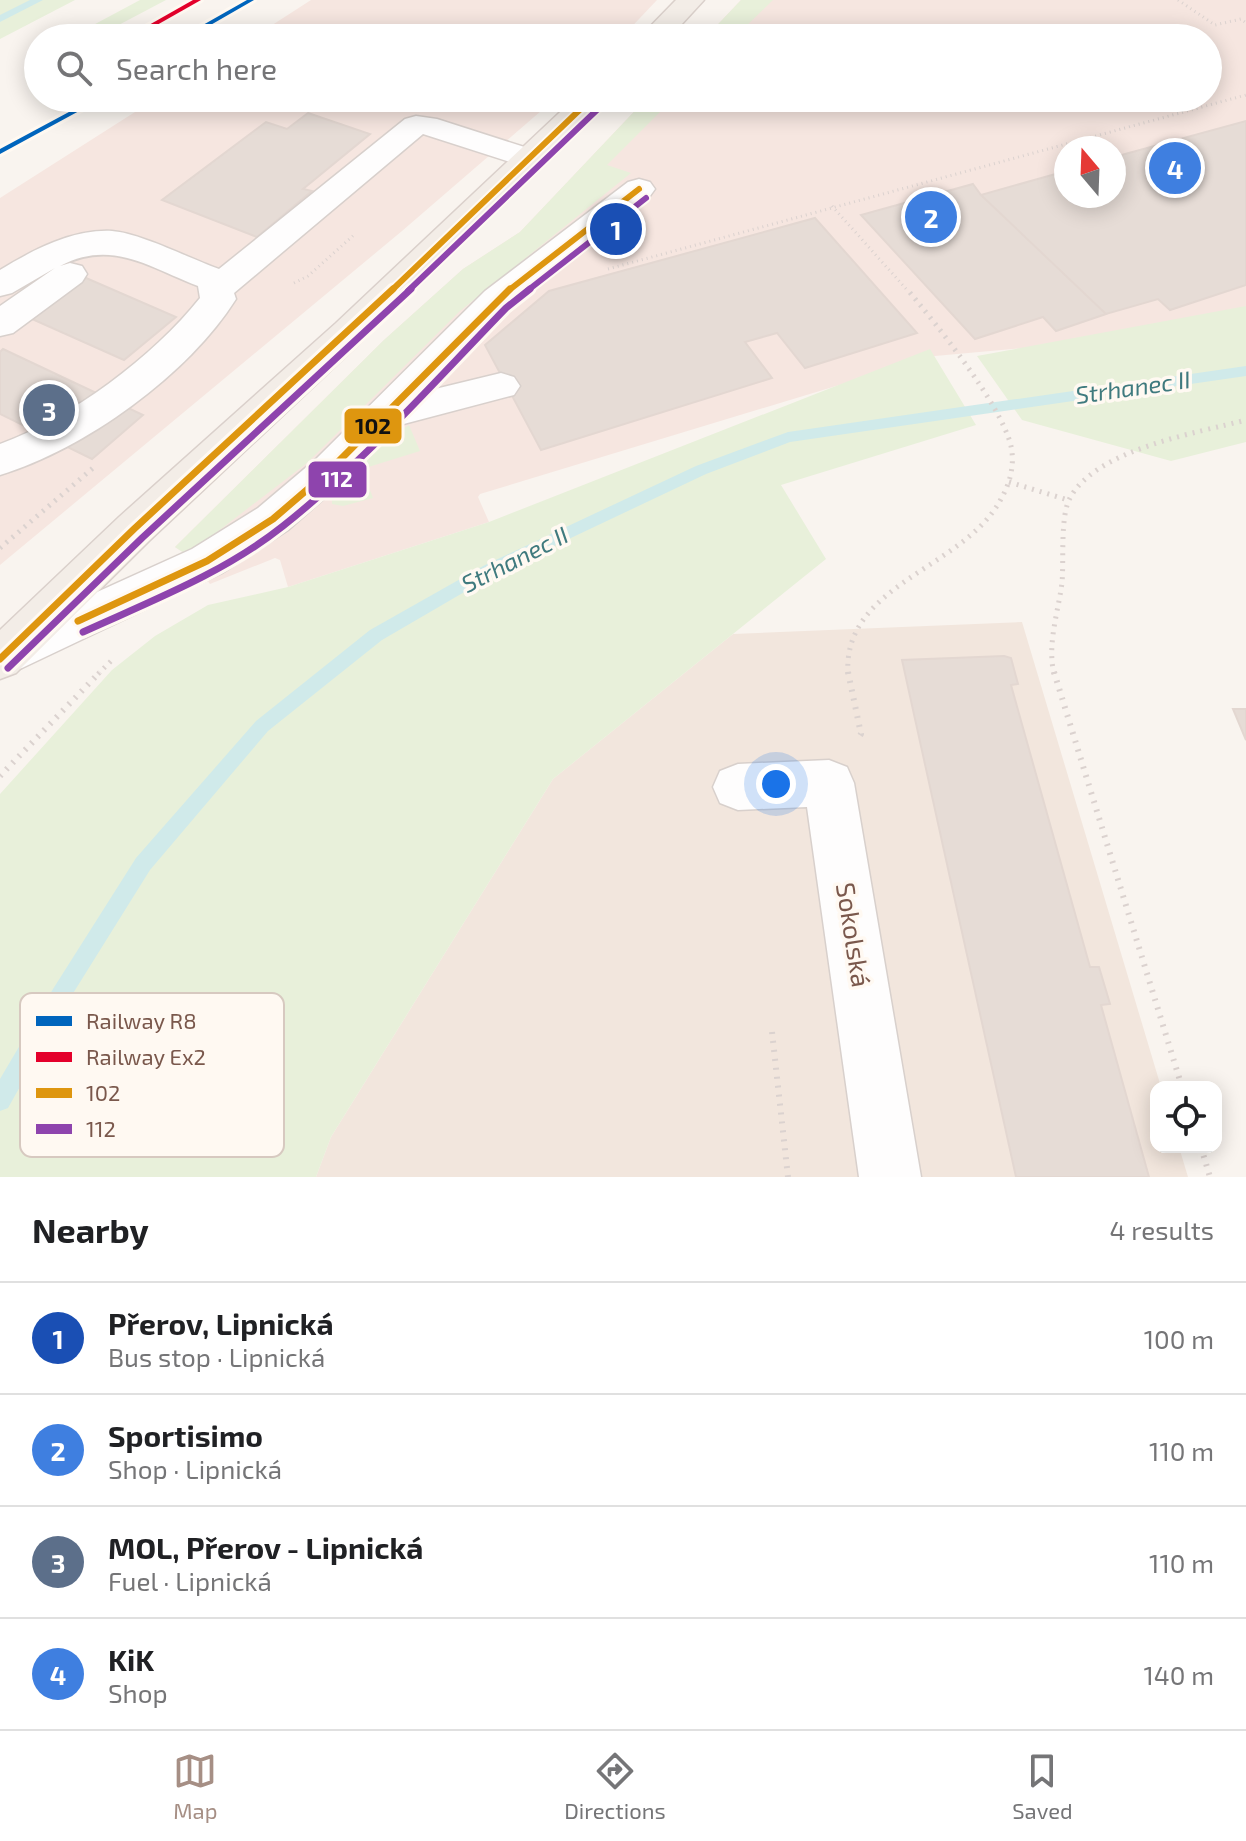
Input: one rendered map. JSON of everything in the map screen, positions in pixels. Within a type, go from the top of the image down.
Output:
[{"type":"main road","points":[[667,24],[691,0]]},
{"type":"main road","points":[[2,656],[578,112]]},
{"type":"street","points":[[217,289],[416,125],[426,125],[529,159]]},
{"type":"street","points":[[2,656],[207,561],[303,494],[498,299],[639,189]]},
{"type":"street","points":[[0,285],[66,249],[101,241],[115,242],[214,280],[218,299],[198,325],[135,380],[41,444],[0,460]]},
{"type":"street","points":[[0,324],[115,242]]},
{"type":"street","points":[[379,417],[501,386]]},
{"type":"street","points":[[738,787],[829,783]]},
{"type":"street","name":"Sokolská","points":[[829,783],[890,1177]]},
{"type":"path","points":[[1178,0],[1214,24]]},
{"type":"path","points":[[1219,24],[1241,19],[1246,23]]},
{"type":"path","points":[[1222,101],[1246,95]]},
{"type":"path","points":[[597,272],[1183,112]]},
{"type":"path","points":[[829,783],[861,734],[847,661],[854,634],[873,608],[894,591],[975,537],[997,509],[1009,482],[1012,454],[1004,428],[948,340],[832,206]]},
{"type":"path","points":[[1180,1081],[1053,670],[1050,643],[1061,590],[1068,500],[1081,484],[1112,461],[1145,448],[1246,420]]},
{"type":"path","points":[[1009,482],[1068,500]]},
{"type":"path","points":[[0,776],[115,656]]},
{"type":"path","points":[[772,1032],[788,1177]]},
{"type":"path","points":[[1203,1153],[1210,1177]]},
{"type":"shaded area","points":[[311,0],[657,0],[634,24],[274,24]]},
{"type":"shaded area","points":[[741,0],[1246,0],[1246,323],[1213,331],[935,356],[480,494],[478,497],[489,522],[288,587],[280,560],[275,558],[210,584],[187,555],[175,547],[384,340],[463,269],[520,232],[634,112],[1222,112],[1222,24],[718,24]]},
{"type":"shaded area","points":[[135,112],[540,112],[402,231],[0,565],[0,198]]},
{"type":"shaded area","points":[[1022,622],[1159,1081],[1150,1081],[1150,1153],[1181,1153],[1188,1177],[316,1177],[331,1137],[553,779],[733,634]]},
{"type":"green space","points":[[0,0],[75,0],[24,24],[0,39]]},
{"type":"green space","points":[[140,0],[166,0],[121,24],[95,24]]},
{"type":"green space","points":[[741,0],[773,0],[748,24],[718,24]]},
{"type":"green space","points":[[634,112],[660,112],[607,165],[631,173],[460,311],[307,463],[187,555],[175,547],[384,340],[463,269],[520,232]]},
{"type":"green space","points":[[1246,306],[1246,442],[1171,461],[1022,420],[977,356]]},
{"type":"green space","points":[[930,349],[976,425],[781,485],[826,559],[553,779],[331,1137],[316,1177],[0,1177],[0,794],[112,670],[155,636],[208,605],[288,587],[489,522]]},
{"type":"green space","points":[[409,425],[420,451],[362,469],[373,498],[343,506],[332,504],[332,492],[389,437]]},
{"type":"building","points":[[308,113],[370,134],[303,189],[312,191],[257,237],[162,200],[266,122],[287,129]]},
{"type":"building","points":[[1246,121],[1246,285],[1170,310],[1158,299],[1106,314],[981,195],[1054,174],[1054,208],[1126,208],[1126,154]]},
{"type":"building","points":[[973,184],[1106,314],[1056,331],[1043,317],[975,339],[861,215]]},
{"type":"building","points":[[815,218],[917,333],[805,368],[777,333],[745,342],[772,378],[541,450],[485,345],[549,291]]},
{"type":"building","points":[[86,278],[176,317],[124,360],[32,319]]},
{"type":"building","points":[[3,349],[143,415],[92,459],[0,414],[0,352]]},
{"type":"building","points":[[1011,658],[1018,684],[1011,685],[1090,967],[1099,967],[1110,1004],[1101,1005],[1149,1177],[1016,1177],[902,660]]},
{"type":"building","points":[[1233,709],[1246,709],[1246,740]]},
{"type":"waterway","points":[[0,19],[38,0]]},
{"type":"waterway","name":"Strhanec II","points":[[62,993],[143,864],[262,726],[376,635],[491,569],[701,470],[788,437],[1246,371]]},
{"type":"waterway","name":"Strhanec II","points":[[0,1100],[20,1065]]},
{"type":"rail line","name":"Ex2","points":[[154,24],[198,0]]},
{"type":"rail line","name":"R8","points":[[208,24],[251,0]]},
{"type":"rail line","name":"R8","points":[[0,152],[74,112]]},
{"type":"transit line","name":"102","points":[[0,659],[134,529],[349,332],[577,112]]},
{"type":"transit line","name":"112","points":[[8,668],[142,538],[357,341],[595,112]]},
{"type":"transit line","name":"102","points":[[78,621],[207,561],[273,519],[330,470],[498,299],[639,189]]},
{"type":"transit line","name":"112","points":[[83,632],[212,572],[281,528],[339,478],[506,308],[646,198]]},
{"type":"place","name":"KiK","points":[[1175,168]]},
{"type":"place","name":"Sportisimo","points":[[931,217]]},
{"type":"place","name":"Přerov, Lipnická","points":[[616,229]]},
{"type":"place","name":"MOL, Přerov - Lipnická","points":[[49,410]]}]
